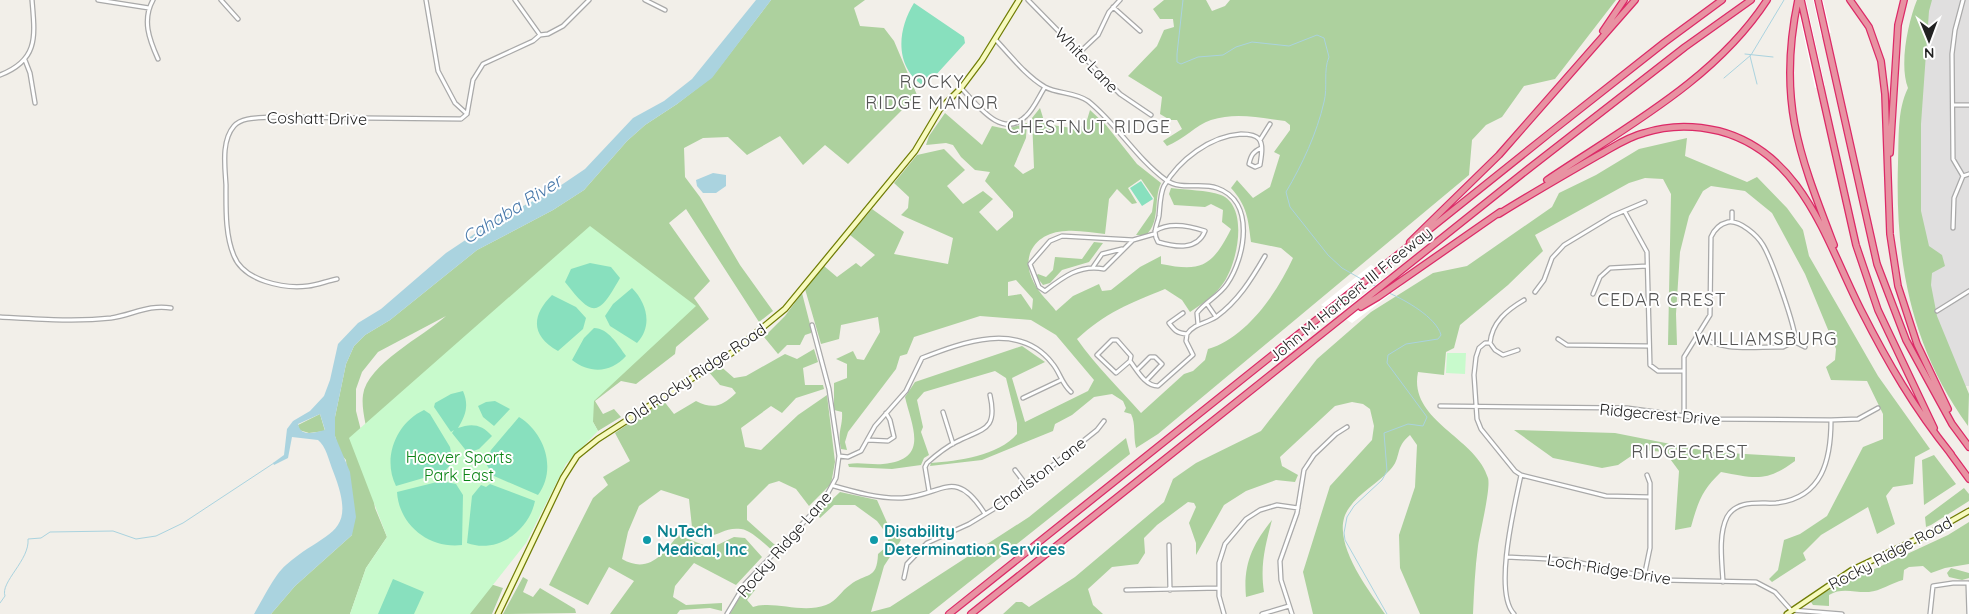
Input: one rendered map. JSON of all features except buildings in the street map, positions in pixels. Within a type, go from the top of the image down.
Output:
[{"type":"highway","points":[[1589,51],[1624,0]]},
{"type":"highway","points":[[1386,265],[1498,155],[1635,0]]},
{"type":"highway","name":"John M. Harbert III Freeway","points":[[949,614],[1574,114],[1722,0]]},
{"type":"highway","name":"John M. Harbert III Freeway","points":[[971,614],[1527,170],[1685,47],[1751,0]]},
{"type":"highway","points":[[1346,316],[1378,297],[1669,98],[1710,66],[1738,38],[1767,0]]},
{"type":"highway","points":[[1800,0],[1793,26],[1789,79],[1796,139],[1848,281]]},
{"type":"highway","points":[[1800,0],[1844,198],[1872,292],[1907,374],[1935,431],[1969,479]]},
{"type":"highway","points":[[1818,0],[1877,264],[1906,340],[1924,374],[1969,447]]},
{"type":"highway","points":[[1850,0],[1869,27],[1881,61],[1885,94],[1892,250],[1901,298],[1917,344],[1959,433]]},
{"type":"highway","points":[[1888,183],[1898,25],[1904,0]]},
{"type":"highway","points":[[1499,214],[1633,137],[1668,128],[1703,128],[1725,133],[1753,145],[1766,153],[1790,175],[1811,206],[1901,384],[1920,414],[1951,454]]},
{"type":"street","points":[[0,75],[16,68],[25,60],[31,50],[34,39],[32,0]]},
{"type":"street","points":[[98,0],[149,8]]},
{"type":"street","points":[[153,0],[149,8],[148,32],[158,58]]},
{"type":"street","points":[[221,0],[238,19]]},
{"type":"street","points":[[426,0],[432,46],[441,80],[454,103],[467,114]]},
{"type":"street","points":[[515,0],[540,35]]},
{"type":"street","points":[[467,114],[473,80],[477,70],[483,64],[562,26],[590,0]]},
{"type":"street","points":[[645,0],[665,10]]},
{"type":"street","name":"Old Rocky Ridge Road","points":[[498,614],[563,478],[577,456],[598,439],[733,352],[778,317],[904,166],[940,109],[961,88],[1019,0]]},
{"type":"street","name":"White Lane","points":[[1028,0],[1120,94],[1151,115]]},
{"type":"street","points":[[1080,52],[1101,32],[1113,7],[1120,0]]},
{"type":"street","points":[[1963,0],[1955,30],[1953,105],[1953,159],[1963,176]]},
{"type":"street","points":[[1113,7],[1140,31]]},
{"type":"street","points":[[995,39],[1045,87],[1077,96],[1088,102],[1149,166],[1168,181],[1177,186],[1220,189],[1232,198],[1240,208],[1243,234],[1241,253],[1233,274],[1220,293],[1197,313],[1198,324]]},
{"type":"street","points":[[25,60],[30,73],[35,103]]},
{"type":"street","points":[[961,88],[992,120],[1008,124],[1020,121],[1027,116],[1045,87]]},
{"type":"street","points":[[1953,105],[1969,105]]},
{"type":"street","name":"Coshatt Drive","points":[[337,279],[307,286],[269,283],[248,272],[235,258],[227,217],[225,156],[226,142],[233,127],[239,122],[260,118],[457,120],[467,114]]},
{"type":"street","points":[[1261,148],[1251,155],[1249,164],[1252,167],[1260,165],[1261,148],[1260,140],[1270,124]]},
{"type":"street","points":[[1133,240],[1062,236],[1044,246],[1030,264],[1039,287],[1045,291],[1070,274],[1092,267],[1104,269],[1133,240],[1155,232],[1160,228],[1174,226],[1205,231],[1199,241],[1184,246],[1158,242],[1155,232],[1163,188],[1179,167],[1212,141],[1244,134],[1257,137],[1260,140]]},
{"type":"street","points":[[1953,228],[1954,198],[1963,176],[1969,174]]},
{"type":"street","points":[[1535,292],[1544,280],[1552,258],[1558,254],[1564,245],[1612,216],[1626,212],[1645,202]]},
{"type":"street","points":[[1626,212],[1644,244],[1647,266],[1648,361],[1654,370],[1684,371]]},
{"type":"street","points":[[1732,212],[1732,222]]},
{"type":"street","points":[[1684,416],[1686,352],[1699,335],[1710,315],[1711,237],[1716,228],[1732,222],[1746,228],[1762,243],[1794,331],[1793,340],[1783,347],[1721,346],[1710,344],[1699,335]]},
{"type":"street","points":[[1092,267],[1102,254],[1122,249]]},
{"type":"street","points":[[1130,361],[1116,373],[1097,354],[1112,340],[1117,340],[1131,356],[1130,361],[1146,382],[1152,386],[1160,385],[1193,355],[1186,341],[1187,334],[1192,327],[1216,317],[1238,299],[1265,256]]},
{"type":"street","points":[[1593,294],[1600,277],[1610,268],[1647,266]]},
{"type":"street","points":[[1937,311],[1969,291]]},
{"type":"street","points":[[1518,350],[1503,355],[1494,350],[1490,343],[1491,332],[1496,324],[1524,300]]},
{"type":"street","points":[[1208,304],[1216,317]]},
{"type":"street","points":[[0,318],[114,318],[155,307],[171,308]]},
{"type":"street","points":[[1183,313],[1169,323],[1176,333],[1187,334]]},
{"type":"street","name":"Rocky Ridge Lane","points":[[727,614],[745,584],[815,511],[834,486],[839,456],[827,377],[812,325]]},
{"type":"street","points":[[839,456],[856,454],[868,440],[886,413],[906,390],[922,358],[983,339],[1018,340],[1027,343],[1052,363],[1061,380],[1071,392]]},
{"type":"street","points":[[1558,339],[1559,342],[1567,345],[1648,346]]},
{"type":"street","points":[[1793,340],[1805,347]]},
{"type":"street","points":[[1490,343],[1485,343],[1480,348],[1476,357],[1475,407],[1481,429],[1515,472],[1606,496],[1650,497]]},
{"type":"street","points":[[1137,370],[1150,357],[1155,357],[1162,364],[1146,382]]},
{"type":"street","points":[[1023,398],[1061,380]]},
{"type":"street","points":[[929,492],[925,467],[927,462],[952,444],[982,431],[988,425],[992,415],[990,394]]},
{"type":"street","name":"Ridgecrest Drive","points":[[1440,406],[1636,409],[1706,419],[1830,420],[1858,419],[1878,408]]},
{"type":"street","points":[[943,412],[952,444]]},
{"type":"street","points":[[868,440],[888,441],[894,437],[890,420],[886,413]]},
{"type":"street","points":[[1723,582],[1722,535],[1728,516],[1736,508],[1743,505],[1786,501],[1801,495],[1816,483],[1827,465],[1831,446],[1830,420]]},
{"type":"street","name":"Charlston Lane","points":[[904,578],[907,564],[927,543],[985,514],[1027,486],[1097,430],[1104,421]]},
{"type":"street","points":[[1292,614],[1282,580],[1280,560],[1298,508],[1306,465],[1336,434],[1347,428]]},
{"type":"street","points":[[1015,470],[1027,486]]},
{"type":"street","points":[[1514,614],[1506,600],[1507,556],[1511,521],[1521,475]]},
{"type":"street","points":[[1644,577],[1650,548],[1650,497],[1647,475]]},
{"type":"street","points":[[834,486],[894,498],[929,492],[944,486],[962,489],[974,497],[985,514]]},
{"type":"street","points":[[1224,614],[1219,588],[1222,549],[1246,519],[1255,512],[1271,506],[1298,508]]},
{"type":"street","name":"Rocky Ridge Road","points":[[1787,614],[1852,570],[1932,532],[1969,510]]},
{"type":"street","points":[[1170,545],[1170,590]]},
{"type":"street","name":"Loch Ridge Drive","points":[[1507,556],[1567,560],[1644,577],[1672,581],[1763,584],[1775,592],[1791,610]]},
{"type":"street","points":[[1930,614],[1933,586],[1952,583],[1968,584],[1968,614]]},
{"type":"street","points":[[1126,590],[1219,588]]},
{"type":"street","points":[[1262,614],[1289,606]]},
{"type":"street","points":[[1791,610],[1842,614]]},
{"type":"shaded area","points":[[1922,0],[1969,0],[1969,386],[1962,386],[1931,313],[1918,219]]},
{"type":"green space","points":[[771,0],[865,0],[854,8],[860,26],[884,28],[894,41],[917,95],[848,164],[825,145],[803,165],[780,136],[747,155],[728,137],[703,138],[684,148],[685,177],[700,197],[740,265],[773,311],[759,322],[686,209],[669,223],[710,281],[694,298],[709,319],[676,347],[675,354],[636,384],[621,381],[595,401],[603,414],[614,409],[621,417],[598,431],[593,422],[369,442],[363,406],[363,395],[367,384],[385,362],[446,316],[378,352],[362,372],[356,389],[356,411],[366,450],[375,508],[387,537],[366,568],[350,614],[271,614],[295,586],[352,535],[346,460],[340,453],[335,436],[335,417],[346,364],[354,346],[365,335],[390,320],[477,250],[553,210],[584,190],[627,141],[645,125],[677,104],[712,77]]},
{"type":"green space","points":[[1164,0],[1206,0],[1212,11],[1225,6],[1230,0],[1616,0],[1555,79],[1524,86],[1502,117],[1486,125],[1472,140],[1469,175],[1158,434],[1136,448],[1131,414],[1124,412],[1126,408],[1123,401],[1112,394],[1094,397],[1072,415],[1055,424],[1053,431],[982,460],[930,466],[931,463],[965,459],[989,452],[999,448],[1017,434],[1017,423],[1006,378],[995,371],[924,392],[917,400],[923,427],[921,432],[929,455],[924,458],[921,465],[892,469],[849,467],[848,464],[852,463],[883,464],[898,461],[907,456],[912,449],[914,430],[905,397],[915,382],[1022,346],[1045,362],[1012,378],[1025,422],[1088,391],[1094,380],[1056,335],[1031,320],[980,316],[914,337],[907,354],[900,356],[896,369],[848,432],[845,442],[847,450],[841,449],[842,412],[834,410],[834,383],[847,378],[847,364],[836,359],[853,351],[857,359],[864,360],[880,332],[878,317],[841,325],[839,339],[821,344],[805,289],[824,266],[837,277],[856,263],[861,267],[875,255],[850,235],[872,209],[904,232],[894,254],[948,264],[953,238],[901,215],[908,208],[909,197],[894,183],[917,155],[944,149],[965,170],[947,186],[963,204],[983,191],[993,199],[979,212],[997,231],[1013,217],[1013,212],[985,181],[990,172],[975,170],[961,157],[953,145],[946,143],[926,145],[929,136],[945,113],[982,145],[992,126],[1006,129],[1027,123],[1026,138],[1014,166],[1023,174],[1034,168],[1032,118],[1040,108],[1045,124],[1079,129],[1087,120],[1090,110],[1106,125],[1137,164],[1161,183],[1157,196],[1154,223],[1146,235],[1136,235],[1152,212],[1154,198],[1141,179],[1128,188],[1137,203],[1132,204],[1117,189],[1109,199],[1105,234],[1076,231],[1055,232],[1046,236],[1033,247],[1028,264],[1030,273],[1034,283],[1056,311],[1073,296],[1099,284],[1102,291],[1111,290],[1140,267],[1161,256],[1161,264],[1186,267],[1204,264],[1218,252],[1231,229],[1222,222],[1223,210],[1211,204],[1205,207],[1174,205],[1169,194],[1171,188],[1221,195],[1230,202],[1236,211],[1238,237],[1232,265],[1222,285],[1211,297],[1190,312],[1182,300],[1165,289],[1108,315],[1077,339],[1100,368],[1141,413],[1184,374],[1193,371],[1205,360],[1208,349],[1235,335],[1247,325],[1269,299],[1293,258],[1281,248],[1251,242],[1244,207],[1231,188],[1237,180],[1253,198],[1270,187],[1280,155],[1274,152],[1290,130],[1290,125],[1285,121],[1258,117],[1230,116],[1205,122],[1167,146],[1163,141],[1182,129],[1177,120],[1170,120],[1160,114],[1162,97],[1128,76],[1157,46],[1164,30],[1174,27],[1173,19],[1160,19],[1153,9]],"holes":[[[1016,280],[1033,299],[1032,310],[1021,294],[1008,296],[1008,282]]]},
{"type":"green space","points":[[1917,0],[1932,0],[1929,11],[1921,124],[1921,211],[1929,246],[1942,255],[1945,266],[1932,273],[1931,285],[1937,316],[1969,394],[1968,426],[1948,396],[1932,365],[1910,300],[1904,267],[1898,199],[1899,134],[1900,115],[1908,88],[1904,68],[1906,44]]},
{"type":"green space","points":[[914,3],[964,37],[965,43],[925,87],[915,79],[903,59],[902,36],[904,25]]},
{"type":"green space","points":[[1687,138],[1685,156],[1747,182],[1757,177],[1787,208],[1803,230],[1809,256],[1878,376],[1930,449],[1915,457],[1913,484],[1893,487],[1886,496],[1895,524],[1877,534],[1868,507],[1821,535],[1803,553],[1806,560],[1772,582],[1769,579],[1778,570],[1784,540],[1800,534],[1827,516],[1863,447],[1883,439],[1883,414],[1867,381],[1831,380],[1826,367],[1835,360],[1836,349],[1805,274],[1772,213],[1745,191],[1711,186],[1703,191],[1689,216],[1680,252],[1676,314],[1677,345],[1668,345],[1671,194],[1663,179],[1645,178],[1629,183],[1535,235],[1543,251],[1508,285],[1460,325],[1454,348],[1446,352],[1444,375],[1418,372],[1418,389],[1423,403],[1445,428],[1471,451],[1481,464],[1488,478],[1487,500],[1477,554],[1473,614],[1420,614],[1400,568],[1399,535],[1415,487],[1417,445],[1410,435],[1402,444],[1394,466],[1353,502],[1344,520],[1343,534],[1353,563],[1385,614],[1313,614],[1303,572],[1330,486],[1372,440],[1374,426],[1370,409],[1363,404],[1352,402],[1335,406],[1280,457],[1282,466],[1298,475],[1295,482],[1276,480],[1246,491],[1224,505],[1196,555],[1196,543],[1189,523],[1196,507],[1194,503],[1188,502],[1157,525],[1144,538],[1145,553],[1138,564],[1112,567],[1088,589],[1093,605],[1103,614],[1003,614],[1016,602],[1022,602],[1029,607],[1075,577],[1164,502],[1173,479],[1196,463],[1261,431],[1317,359],[1371,312],[1433,273],[1467,266],[1552,207],[1559,193],[1596,175],[1639,149]]},
{"type":"green space","points":[[1141,181],[1153,199],[1142,206],[1130,188]]},
{"type":"green space","name":"Hoover Sports Park East","points":[[590,226],[696,306],[594,401],[593,422],[598,431],[566,464],[526,543],[470,614],[350,614],[366,568],[387,537],[349,438]]},
{"type":"green space","points":[[1094,242],[1103,243],[1089,262],[1062,270],[1050,283],[1043,285],[1036,276],[1038,274],[1046,277],[1053,270],[1055,257],[1082,259]]},
{"type":"green space","points":[[590,263],[611,267],[620,278],[606,300],[595,308],[589,307],[582,302],[565,282],[571,269]]},
{"type":"green space","points":[[632,288],[641,301],[646,315],[645,329],[637,343],[610,326],[605,316],[613,304]]},
{"type":"green space","points":[[802,293],[811,333],[805,335],[800,345],[787,345],[778,354],[764,337],[785,316]]},
{"type":"green space","points":[[552,295],[576,307],[586,318],[583,329],[558,351],[543,339],[537,325],[540,310]]},
{"type":"green space","points":[[594,328],[608,334],[626,356],[614,366],[600,370],[586,368],[572,360],[584,338]]},
{"type":"green space","points":[[814,349],[818,362],[803,368],[805,385],[823,385],[824,389],[796,398],[782,413],[771,406],[741,428],[745,447],[761,450],[798,415],[827,395],[835,462],[831,484],[809,506],[796,489],[779,481],[769,484],[747,506],[747,520],[775,545],[771,549],[753,534],[741,529],[727,530],[712,535],[700,532],[692,527],[689,499],[661,490],[639,506],[628,532],[622,559],[640,564],[654,560],[661,555],[678,535],[711,548],[734,537],[745,538],[762,557],[736,585],[694,563],[675,586],[673,597],[686,605],[722,603],[722,611],[710,608],[680,610],[677,614],[610,614],[634,581],[609,567],[588,605],[549,585],[593,498],[608,485],[603,477],[630,461],[615,433],[663,400],[674,414],[696,401],[713,406],[722,404],[736,393],[732,388],[720,385],[708,371],[718,364],[734,378],[746,376],[785,354],[797,359]]},
{"type":"green space","points":[[1447,353],[1466,353],[1465,374],[1446,373]]},
{"type":"green space","points":[[463,391],[466,410],[458,428],[467,425],[476,426],[484,429],[492,436],[479,449],[468,453],[452,433],[454,430],[451,432],[434,407],[435,403],[451,394]]},
{"type":"green space","points":[[495,401],[510,409],[494,426],[483,417],[478,406],[486,402]]},
{"type":"green space","points":[[424,410],[430,414],[450,447],[453,462],[444,472],[396,486],[391,464],[394,442],[406,423]]},
{"type":"green space","points":[[320,414],[325,431],[309,433],[299,430],[298,425]]},
{"type":"green space","points":[[519,417],[536,432],[545,452],[547,474],[544,485],[538,495],[494,476],[486,464],[491,450]]},
{"type":"green space","points":[[1514,430],[1615,433],[1711,452],[1795,457],[1795,461],[1768,476],[1751,477],[1721,472],[1701,497],[1691,527],[1675,530],[1679,471],[1665,452],[1640,450],[1618,465],[1602,468],[1553,458]]},
{"type":"green space","points":[[1126,438],[1130,454],[929,614],[730,614],[739,598],[750,586],[755,590],[747,600],[753,607],[770,605],[797,608],[817,607],[830,603],[850,585],[873,572],[878,554],[886,547],[889,537],[877,521],[855,505],[834,505],[820,518],[817,514],[840,492],[877,500],[889,527],[901,540],[884,566],[871,612],[890,607],[1029,517]]},
{"type":"green space","points":[[1934,455],[1956,484],[1924,505],[1922,460]]},
{"type":"green space","points":[[441,481],[456,484],[463,495],[462,545],[438,543],[427,539],[410,524],[403,515],[399,504],[397,492]]},
{"type":"green space","points":[[490,484],[535,501],[532,512],[519,530],[500,542],[478,546],[467,543],[472,496],[481,485],[486,487]]},
{"type":"green space","points":[[1964,488],[1969,494],[1969,501],[1926,527],[1925,517]]},
{"type":"green space","points":[[1272,520],[1264,556],[1264,592],[1246,597],[1246,575],[1250,556],[1259,538]]},
{"type":"green space","points":[[1969,522],[1969,564],[1945,568],[1931,573],[1923,566],[1909,567],[1904,570],[1903,580],[1877,590],[1869,592],[1839,591],[1829,595],[1829,606],[1813,605],[1811,602],[1825,592],[1948,535]]},
{"type":"green space","points":[[1951,568],[1969,573],[1969,578],[1962,580],[1949,577],[1947,573]]},
{"type":"green space","points":[[458,574],[503,588],[492,614],[435,614]]},
{"type":"green space","points":[[523,577],[528,580],[523,592],[533,597],[540,588],[575,609],[576,613],[503,614]]},
{"type":"green space","points":[[393,579],[424,592],[414,614],[378,614]]},
{"type":"water","points":[[756,0],[771,0],[712,78],[645,125],[627,141],[584,190],[553,210],[477,250],[390,320],[365,335],[354,346],[346,364],[335,417],[335,436],[350,472],[356,517],[352,535],[295,586],[271,614],[254,614],[282,569],[301,553],[326,537],[335,529],[340,520],[342,508],[340,493],[327,454],[318,440],[292,437],[288,458],[274,465],[273,463],[284,455],[287,429],[293,421],[310,411],[324,396],[330,380],[338,344],[358,323],[381,309],[446,253],[497,219],[551,192],[585,169],[633,118],[664,101],[692,79]],"holes":[[[320,414],[325,430],[305,433],[298,424]]]},
{"type":"water","points":[[713,173],[726,175],[726,186],[716,193],[703,193],[697,186],[696,180]]},
{"type":"pier","points":[[1796,0],[1806,0],[1825,86],[1815,88]]},
{"type":"pier","points":[[1813,0],[1823,0],[1831,33],[1821,36]]},
{"type":"pier","points":[[1371,265],[1385,273],[1336,313],[1321,305]]},
{"type":"pier","points":[[1388,275],[1403,285],[1352,323],[1338,314]]},
{"type":"waterway","points":[[1183,0],[1177,54],[1177,62],[1181,64],[1198,57],[1223,55],[1236,47],[1252,42],[1289,46],[1317,35],[1324,38],[1329,57],[1326,68],[1324,102],[1308,148],[1286,192],[1290,207],[1328,255],[1342,268],[1363,280]]},
{"type":"waterway","points":[[1724,78],[1751,55],[1784,0]]},
{"type":"waterway","points":[[1745,54],[1773,57]]},
{"type":"waterway","points":[[1750,56],[1757,84]]},
{"type":"waterway","points":[[1367,282],[1377,287]]},
{"type":"waterway","points":[[1387,614],[1345,540],[1344,533],[1347,517],[1354,506],[1382,480],[1387,471],[1384,433],[1408,424],[1423,426],[1427,417],[1387,363],[1388,355],[1406,344],[1438,339],[1441,335],[1438,328],[1427,316],[1389,293]]},
{"type":"waterway","points":[[0,603],[5,596],[7,584],[25,555],[28,539],[41,538],[50,532],[113,531],[136,539],[156,536],[183,523],[274,463]]},
{"type":"place","name":"NuTech Medical, Inc","points":[[647,540]]},
{"type":"place","name":"Disability Determination Services","points":[[874,540]]},
{"type":"district","name":"ROCKY RIDGE MANOR","points":[[932,91]]},
{"type":"district","name":"CHESTNUT RIDGE","points":[[1089,126]]},
{"type":"district","name":"CEDAR CREST","points":[[1662,299]]},
{"type":"district","name":"WILLIAMSBURG","points":[[1766,338]]},
{"type":"district","name":"RIDGECREST","points":[[1690,451]]},
{"type":"water label","name":"Cahaba River","points":[[512,209]]}]
